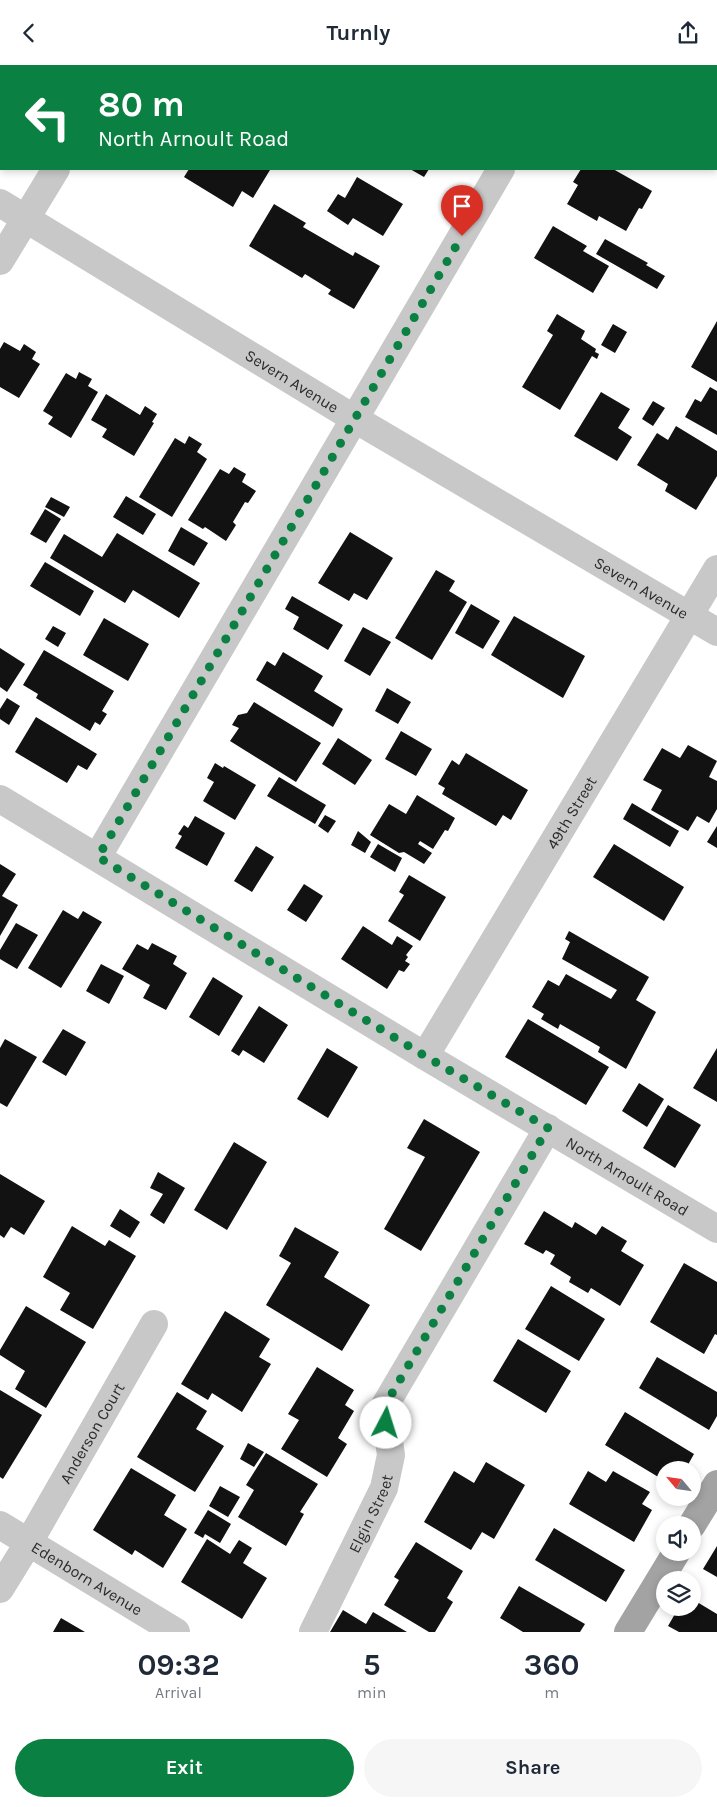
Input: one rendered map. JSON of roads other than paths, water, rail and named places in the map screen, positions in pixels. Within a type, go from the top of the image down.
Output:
[{"type":"main road","points":[[697,1516],[717,1484]]},
{"type":"main road","points":[[628,1632],[671,1561]]},
{"type":"street","points":[[0,261],[55,170]]},
{"type":"street","points":[[98,857],[500,170]]},
{"type":"street","name":"Severn Avenue","points":[[0,203],[355,419],[717,633]]},
{"type":"street","name":"49th Street","points":[[425,1056],[717,569]]},
{"type":"street","name":"North Arnoult Road","points":[[0,799],[425,1056],[717,1229]]},
{"type":"street","name":"Elgin Street","points":[[313,1632],[384,1488],[391,1455],[384,1407],[548,1128]]},
{"type":"street","name":"Anderson Court","points":[[0,1589],[154,1324]]},
{"type":"street","name":"Edenborn Avenue","points":[[0,1525],[176,1632]]}]
